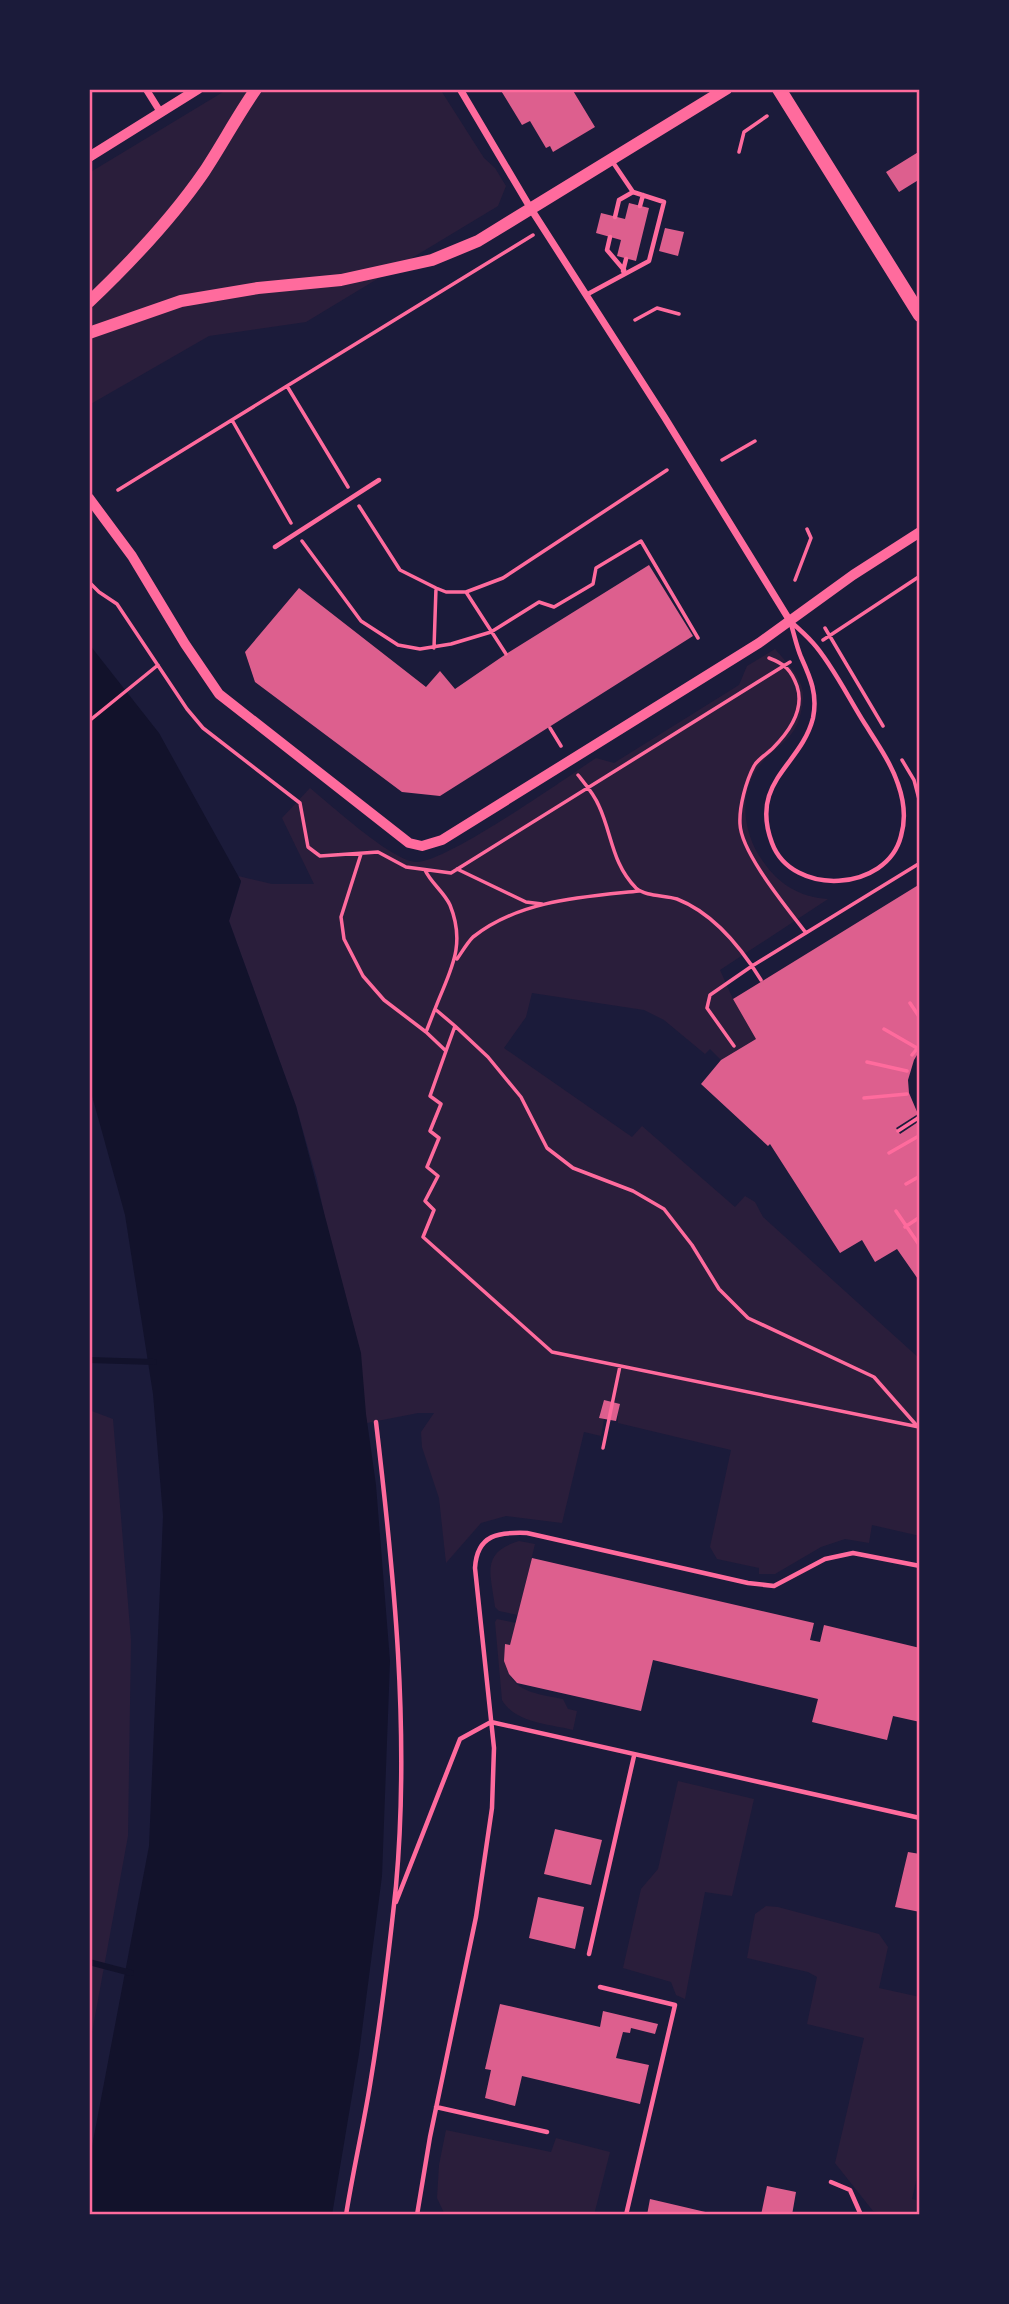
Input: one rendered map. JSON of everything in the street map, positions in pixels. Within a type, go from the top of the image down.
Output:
[{"type":"highway","points":[[779,89],[920,315]]},
{"type":"main road","points":[[89,303],[144,249],[176,208],[204,172],[256,89]]},
{"type":"main road","points":[[89,333],[195,299],[258,288],[341,280],[432,260],[478,241],[726,89]]},
{"type":"street","points":[[146,89],[161,113]]},
{"type":"street","points":[[89,157],[198,89]]},
{"type":"street","points":[[460,89],[531,209],[790,621]]},
{"type":"street","points":[[89,498],[132,556],[219,694],[408,843],[422,846],[442,840],[759,643],[853,575],[920,532]]},
{"type":"lane","points":[[586,295],[623,272],[649,261],[664,202],[633,192],[611,160]]},
{"type":"lane","points":[[615,217],[619,200],[633,192]]},
{"type":"lane","points":[[640,206],[643,195]]},
{"type":"lane","points":[[610,237],[607,250],[623,272]]},
{"type":"lane","points":[[623,272],[626,259]]},
{"type":"lane","points":[[275,547],[379,480]]},
{"type":"lane","points":[[790,621],[815,645],[898,782],[904,808],[901,837],[889,862],[861,877],[836,882],[808,876],[786,863],[772,844],[766,813],[772,785],[802,743],[813,718],[815,689],[800,655],[790,621]]},
{"type":"lane","points":[[346,2215],[370,2084],[396,1884],[399,1661],[389,1531],[376,1422]]},
{"type":"lane","points":[[417,2215],[436,2107],[476,1917],[487,1847],[494,1748],[475,1568],[476,1556],[485,1540],[503,1532],[527,1532],[748,1583],[774,1586],[825,1559],[853,1553],[920,1566]]},
{"type":"lane","points":[[393,1911],[460,1739],[491,1722],[920,1818]]},
{"type":"lane","points":[[589,1954],[634,1756]]},
{"type":"lane","points":[[600,1987],[675,2005],[626,2215]]},
{"type":"lane","points":[[436,2107],[547,2132]]},
{"type":"lane","points":[[831,2182],[850,2190],[860,2215]]},
{"type":"path","points":[[739,152],[744,132],[767,117]]},
{"type":"path","points":[[118,490],[536,234]]},
{"type":"path","points":[[635,320],[657,308],[679,314]]},
{"type":"path","points":[[287,387],[400,570],[446,592],[466,592],[503,578],[667,470]]},
{"type":"path","points":[[232,420],[297,533],[361,621],[398,645],[420,649],[434,648],[491,632],[539,603],[554,607],[593,584],[596,568],[641,541],[698,638]]},
{"type":"path","points":[[722,460],[755,441]]},
{"type":"path","points":[[795,580],[811,538],[807,529]]},
{"type":"path","points":[[815,645],[920,576]]},
{"type":"path","points":[[89,582],[117,604],[187,709],[203,728],[300,803],[308,847],[320,856],[378,852],[406,867],[451,873],[800,655]]},
{"type":"path","points":[[434,648],[436,589]]},
{"type":"path","points":[[466,592],[506,654]]},
{"type":"path","points":[[89,721],[158,665]]},
{"type":"path","points":[[550,728],[561,746]]},
{"type":"path","points":[[578,775],[600,807],[609,839],[623,872],[639,891]]},
{"type":"path","points":[[734,1046],[707,1008],[710,995],[752,966],[919,864],[920,841]]},
{"type":"path","points":[[361,854],[341,917],[344,939],[363,976],[384,1000],[446,1051]]},
{"type":"path","points":[[457,869],[526,902],[544,904]]},
{"type":"path","points":[[425,870],[450,904],[457,931],[456,961]]},
{"type":"path","points":[[426,1032],[456,961],[472,938],[507,918],[558,899],[639,891],[677,900],[709,917],[761,980]]},
{"type":"path","points":[[910,1003],[920,1018]]},
{"type":"path","points":[[435,1009],[488,1057],[521,1097],[547,1148],[573,1168],[633,1191],[664,1209],[692,1245],[719,1289],[748,1318],[874,1377],[919,1428]]},
{"type":"path","points":[[455,1026],[430,1096],[441,1104],[430,1131],[439,1138],[427,1167],[438,1176],[425,1201],[434,1210],[423,1237],[552,1352],[919,1428]]},
{"type":"path","points":[[884,1029],[919,1046],[912,1055]]},
{"type":"path","points":[[867,1062],[907,1071]]},
{"type":"path","points":[[864,1098],[907,1094]]},
{"type":"path","points":[[898,1131],[918,1118],[920,1122]]},
{"type":"path","points":[[889,1153],[917,1137]]},
{"type":"path","points":[[906,1184],[920,1176]]},
{"type":"path","points":[[896,1211],[920,1246]]},
{"type":"path","points":[[905,1227],[920,1217]]},
{"type":"path","points":[[603,1448],[620,1366]]},
{"type":"shaded area","points":[[228,89],[440,89],[484,158],[495,168],[506,186],[498,206],[306,322],[209,336],[89,405],[89,173]]},
{"type":"shaded area","points":[[89,644],[159,733],[241,881],[229,921],[296,1106],[361,1353],[376,1485],[390,1661],[382,1876],[359,2054],[332,2215],[89,2215],[89,2162],[149,1846],[163,1516],[153,1394],[125,1215],[89,1085]]},
{"type":"shaded area","points":[[775,649],[790,666],[801,685],[801,713],[792,733],[757,769],[751,780],[745,803],[747,827],[756,850],[775,876],[799,892],[828,899],[720,970],[756,1039],[721,1060],[710,1049],[705,1054],[664,1020],[644,1010],[532,993],[526,1017],[504,1048],[632,1137],[642,1126],[735,1207],[745,1196],[755,1202],[763,1217],[920,1359],[920,1536],[872,1525],[869,1543],[845,1539],[821,1547],[775,1574],[759,1574],[759,1568],[717,1559],[710,1547],[731,1450],[618,1423],[618,1412],[604,1400],[599,1417],[604,1419],[601,1436],[584,1432],[562,1523],[506,1516],[481,1523],[446,1563],[439,1498],[422,1447],[421,1432],[434,1413],[418,1413],[367,1423],[317,1180],[296,1106],[229,921],[241,882],[238,876],[272,884],[314,884],[282,818],[310,788],[361,831],[391,852],[415,862],[430,859],[505,819],[596,758],[614,763],[739,685],[747,666]]},
{"type":"shaded area","points":[[89,1410],[113,1419],[131,1640],[128,1836],[89,2049]]},
{"type":"shaded area","points":[[519,1541],[535,1544],[518,1615],[499,1611],[495,1607],[491,1566],[498,1552]]},
{"type":"shaded area","points":[[497,1619],[516,1623],[510,1645],[505,1645],[508,1671],[513,1680],[528,1691],[563,1699],[568,1709],[577,1711],[573,1730],[524,1718],[515,1714],[502,1700],[495,1622]]},
{"type":"shaded area","points":[[678,1781],[754,1799],[732,1896],[705,1892],[685,1999],[676,1995],[671,1982],[623,1968],[641,1889],[658,1869]]},
{"type":"shaded area","points":[[766,1906],[879,1934],[888,1947],[879,1988],[920,1997],[920,2163],[912,2199],[920,2201],[920,2215],[895,2215],[873,2211],[835,2163],[864,2038],[807,2024],[817,1977],[808,1972],[747,1958],[755,1914]]},
{"type":"shaded area","points":[[446,2130],[551,2152],[556,2138],[610,2152],[594,2215],[445,2215],[437,2198],[439,2165]]},
{"type":"building","points":[[500,89],[572,89],[595,127],[553,152],[550,146],[546,148],[530,121],[522,125]]},
{"type":"building","points":[[920,151],[920,179],[899,192],[886,172]]},
{"type":"building","points":[[629,203],[649,208],[636,261],[617,256],[621,240],[596,233],[601,213],[625,219]]},
{"type":"building","points":[[665,228],[684,232],[678,256],[659,251]]},
{"type":"building","points":[[649,565],[693,636],[440,796],[402,792],[255,682],[245,652],[299,588],[426,687],[440,671],[455,689]]},
{"type":"building","points":[[920,884],[920,1050],[908,1080],[909,1093],[918,1114],[896,1128],[900,1134],[918,1122],[920,1125],[920,1282],[897,1249],[875,1262],[862,1240],[840,1253],[770,1144],[768,1146],[701,1084],[721,1060],[756,1039],[733,999]]},
{"type":"building","points":[[604,1400],[620,1404],[616,1421],[599,1418]]},
{"type":"building","points":[[532,1558],[814,1623],[810,1640],[820,1642],[824,1625],[920,1648],[920,1722],[893,1716],[887,1740],[812,1722],[818,1699],[653,1660],[641,1711],[517,1683],[509,1674],[504,1661],[505,1644],[510,1645]]},
{"type":"building","points":[[555,1829],[602,1840],[591,1885],[544,1874]]},
{"type":"building","points":[[908,1852],[920,1854],[920,1912],[895,1907]]},
{"type":"building","points":[[538,1897],[584,1907],[575,1949],[529,1938]]},
{"type":"building","points":[[500,2004],[600,2027],[603,2011],[658,2024],[655,2034],[631,2028],[630,2033],[623,2032],[616,2058],[649,2065],[640,2104],[522,2076],[515,2106],[485,2098],[491,2070],[485,2069]]},
{"type":"building","points":[[767,2186],[796,2192],[792,2215],[761,2215]]},
{"type":"building","points":[[650,2199],[714,2214],[714,2215],[647,2215]]},
{"type":"waterway","points":[[89,1360],[154,1362]]},
{"type":"waterway","points":[[89,1962],[131,1973]]}]
